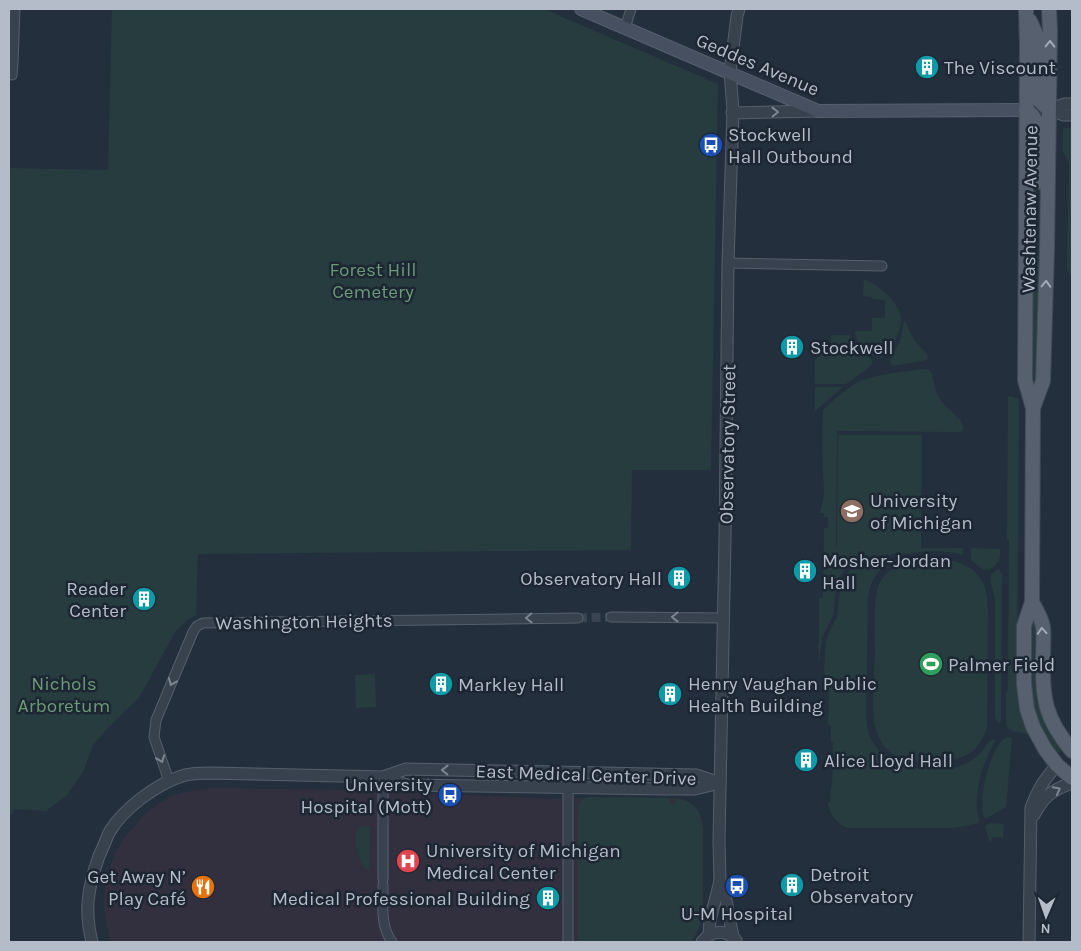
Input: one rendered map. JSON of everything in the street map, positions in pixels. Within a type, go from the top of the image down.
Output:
[{"type":"main road","name":"Geddes Avenue","points":[[581,9],[818,111],[1026,110]]},
{"type":"main road","name":"Washtenaw Avenue","points":[[1033,408],[1043,381],[1048,223],[1049,9]]},
{"type":"main road","name":"Washtenaw Avenue","points":[[1026,11],[1028,45],[1025,380],[1033,408],[1032,602],[1024,626],[1024,692],[1027,710],[1044,749],[1072,778]]},
{"type":"main road","points":[[1026,11],[1038,38],[1039,100],[1049,110]]},
{"type":"main road","points":[[1026,110],[1032,115],[1038,126],[1040,210],[1048,223]]},
{"type":"main road","name":"Washtenaw Avenue","points":[[1032,602],[1043,626],[1043,688],[1048,711],[1059,734],[1072,751]]},
{"type":"main road","points":[[1058,765],[1067,761],[1072,762]]},
{"type":"street","points":[[12,75],[15,9]]},
{"type":"street","points":[[625,28],[631,9]]},
{"type":"street","name":"Observatory Street","points":[[706,939],[720,880],[719,835],[732,113],[730,72],[737,16],[740,9]]},
{"type":"street","name":"Geddes Avenue","points":[[1049,110],[1064,104],[1072,104]]},
{"type":"street","name":"Geddes Avenue","points":[[1026,110],[1049,110],[1064,115],[1072,115]]},
{"type":"street","points":[[732,113],[818,111]]},
{"type":"street","points":[[728,263],[882,266]]},
{"type":"street","points":[[611,617],[724,618]]},
{"type":"street","name":"Washington Heights","points":[[169,781],[154,736],[156,720],[193,632],[197,626],[203,623],[578,618]]},
{"type":"street","points":[[1029,942],[1031,808],[1044,780],[1058,765]]},
{"type":"street","name":"East Medical Center Drive","points":[[383,777],[406,769],[696,775],[720,783]]},
{"type":"street","points":[[568,772],[568,942]]},
{"type":"street","name":"East Medical Center Drive","points":[[92,942],[89,929],[88,896],[93,874],[111,830],[120,818],[145,795],[169,781],[184,775],[209,773],[383,777],[406,785],[568,788],[695,789],[720,783]]},
{"type":"street","points":[[383,777],[383,918],[384,929],[392,942]]},
{"type":"street","points":[[1030,831],[1033,816],[1045,797],[1054,790],[1072,783]]},
{"type":"street","name":"Observatory Street","points":[[720,880],[737,941]]},
{"type":"street","points":[[706,939],[715,932],[722,932],[729,934],[737,941]]},
{"type":"shaded area","name":"University of Michigan Medical Center","points":[[211,788],[348,790],[554,799],[589,797],[676,798],[685,800],[696,808],[702,818],[703,912],[701,923],[692,942],[110,942],[104,909],[105,887],[116,852],[125,837],[140,819],[159,803],[175,795]]},
{"type":"green space","name":"Forest Hill Cemetery","points":[[112,9],[544,9],[718,84],[711,470],[632,470],[631,550],[198,554],[196,615],[187,620],[175,632],[139,698],[93,745],[83,772],[67,795],[46,811],[14,809],[9,819],[9,168],[108,170]]},
{"type":"green space","points":[[1065,128],[1072,128],[1072,278],[1067,269],[1069,163],[1063,151],[1063,130]]},
{"type":"green space","points":[[1033,129],[1040,285],[1037,372],[1036,379],[1034,380],[1031,368]]},
{"type":"green space","points":[[864,279],[887,295],[900,312],[899,330],[894,344],[880,358],[863,348],[856,336],[855,331],[872,331],[872,318],[885,318],[885,300],[863,296]]},
{"type":"green space","points":[[905,321],[914,340],[927,354],[928,358],[926,360],[893,366],[890,362],[901,338]]},
{"type":"green space","points":[[831,335],[850,335],[854,345],[873,362],[867,369],[846,384],[816,384],[815,360],[831,343]]},
{"type":"green space","points":[[922,369],[931,372],[939,399],[961,421],[963,430],[960,432],[837,431],[836,547],[838,435],[922,435],[921,548],[963,548],[963,555],[940,551],[899,555],[895,553],[862,558],[853,562],[839,578],[833,615],[822,638],[819,664],[819,598],[823,598],[824,528],[828,528],[828,517],[824,517],[824,513],[820,513],[824,495],[823,411],[843,392],[858,382],[885,374]]},
{"type":"green space","points":[[816,387],[843,387],[815,411]]},
{"type":"green space","points":[[1008,397],[1019,399],[1017,681],[1020,708],[1028,733],[1026,734],[1009,729],[1006,724],[1009,540],[1007,539]]},
{"type":"green space","points":[[971,548],[1000,549],[1000,559],[989,570],[982,569],[971,560]]},
{"type":"green space","points":[[868,560],[884,560],[888,562],[874,579],[868,599],[866,717],[868,732],[879,751],[890,761],[899,766],[909,768],[941,769],[958,767],[976,757],[989,741],[995,739],[982,770],[977,800],[978,823],[954,828],[849,828],[838,822],[830,811],[828,802],[830,802],[832,785],[833,742],[831,742],[831,725],[828,725],[829,686],[824,671],[826,640],[837,616],[843,580],[854,567]]},
{"type":"green space","name":"Palmer Field","points":[[913,560],[955,561],[972,569],[984,584],[987,597],[987,727],[978,745],[972,751],[965,756],[949,760],[924,761],[900,758],[891,753],[882,743],[874,723],[873,697],[877,590],[882,579],[889,571],[898,565]]},
{"type":"green space","points":[[1000,570],[1000,573],[1002,573],[1000,723],[995,718],[995,602],[991,584],[991,574]]},
{"type":"green space","points":[[1034,622],[1036,690],[1044,720],[1061,749],[1060,753],[1054,749],[1047,739],[1036,713],[1033,699],[1030,671],[1030,628]]},
{"type":"green space","points":[[375,674],[376,707],[356,708],[355,675]]},
{"type":"green space","points":[[1007,737],[1012,738],[1006,807],[985,819],[982,801],[986,775],[995,751]]},
{"type":"green space","points":[[589,797],[670,798],[670,805],[675,804],[676,798],[688,802],[699,812],[703,829],[703,912],[701,923],[692,942],[578,942],[578,809],[581,801]]},
{"type":"green space","points":[[990,823],[1004,824],[1003,838],[992,837],[991,842],[989,841],[985,826]]},
{"type":"green space","points":[[362,826],[370,826],[369,870],[364,868],[356,846],[356,834]]},
{"type":"tunnel","points":[[578,618],[611,617]]},
{"type":"place","name":"The Viscount","points":[[927,67]]},
{"type":"place","name":"Stockwell Hall Outbound","points":[[711,145]]},
{"type":"place","name":"Stockwell","points":[[792,347]]},
{"type":"place","name":"University of Michigan","points":[[852,511]]},
{"type":"place","name":"Mosher-Jordan Hall","points":[[805,571]]},
{"type":"place","name":"Observatory Hall","points":[[679,578]]},
{"type":"place","name":"Reader Center","points":[[144,599]]},
{"type":"place","name":"Palmer Field","points":[[931,664]]},
{"type":"place","name":"Markley Hall","points":[[441,684]]},
{"type":"place","name":"Henry Vaughan Public Health Building","points":[[670,694]]},
{"type":"place","name":"Alice Lloyd Hall","points":[[806,760]]},
{"type":"place","name":"University Hospital (Mott)","points":[[450,795]]},
{"type":"place","name":"University of Michigan Medical Center","points":[[408,861]]},
{"type":"place","name":"Detroit Observatory","points":[[792,885]]},
{"type":"place","name":"U-M Hospital","points":[[737,886]]},
{"type":"place","name":"Get Away N’ Play Café","points":[[203,887]]},
{"type":"place","name":"Medical Professional Building","points":[[548,898]]},
{"type":"park label","name":"Nichols Arboretum","points":[[64,694]]}]
